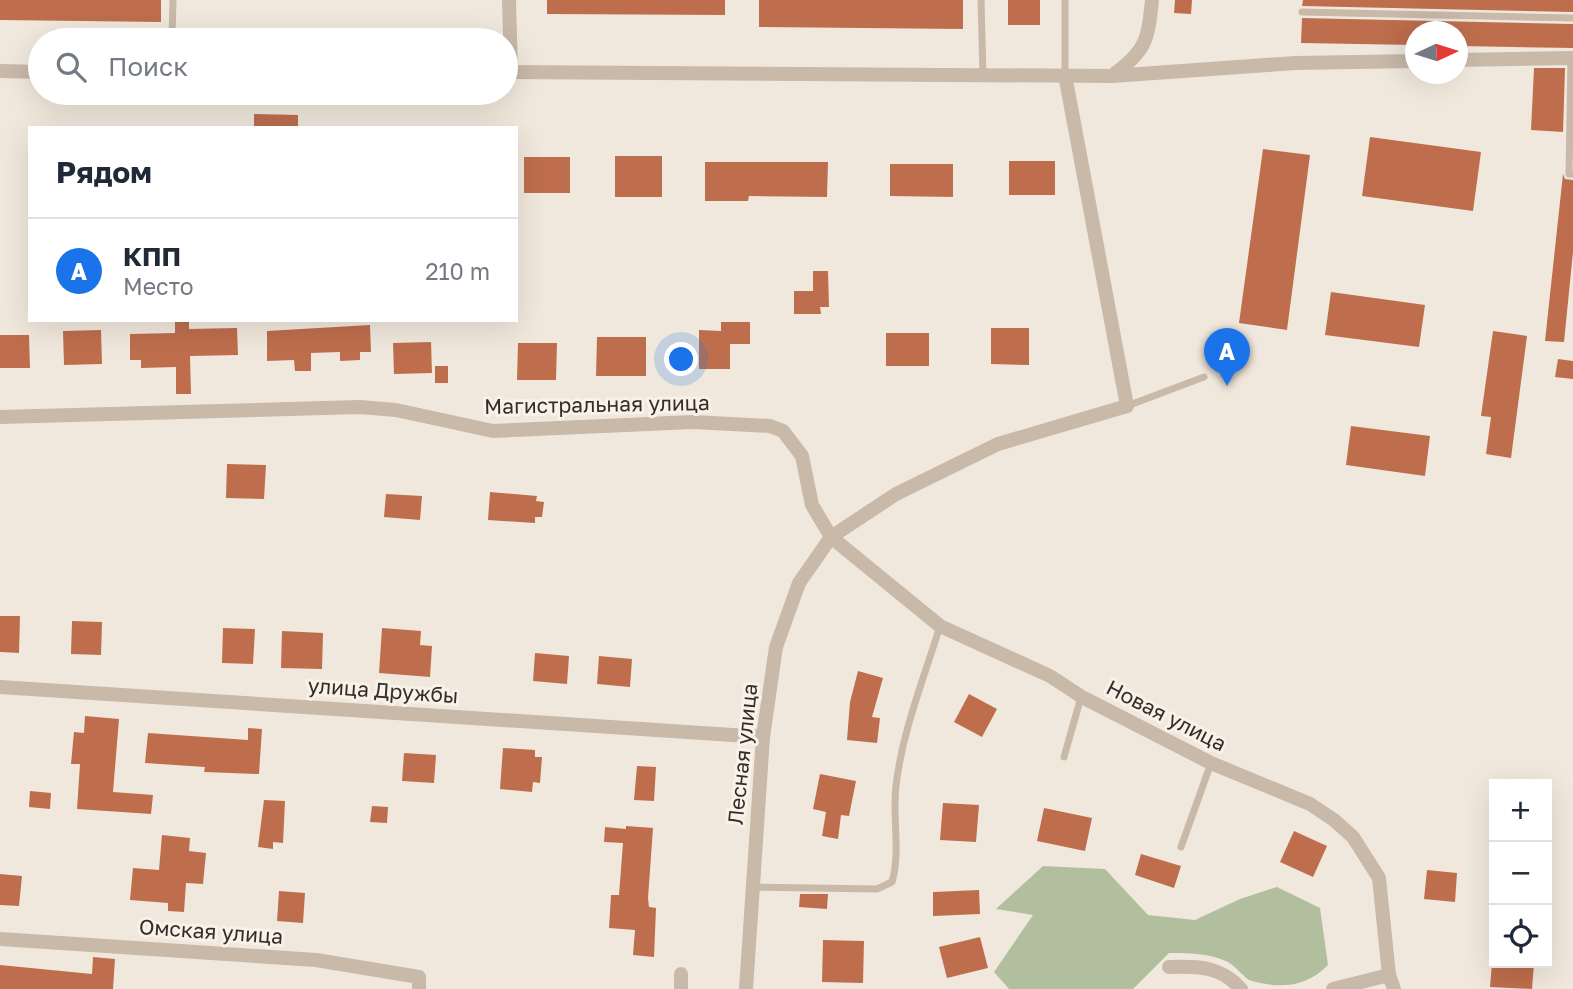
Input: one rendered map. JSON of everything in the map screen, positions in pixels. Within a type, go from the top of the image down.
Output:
[{"type":"street","points":[[509,0],[509,28]]},
{"type":"street","points":[[1112,76],[1138,57],[1149,29],[1152,0]]},
{"type":"street","points":[[1468,60],[1572,58]]},
{"type":"street","points":[[518,72],[1112,76],[1295,63],[1405,61]]},
{"type":"street","points":[[0,71],[28,72]]},
{"type":"street","points":[[831,537],[896,494],[975,454],[998,444],[1127,406],[1065,75]]},
{"type":"street","name":"Магистральная улица","points":[[0,417],[360,407],[396,410],[493,431],[693,422],[769,426],[783,431],[802,456],[812,505],[831,537]]},
{"type":"street","name":"Новая улица","points":[[831,537],[940,626],[1050,677],[1082,697],[1211,763],[1310,804],[1353,837],[1380,878],[1391,982]]},
{"type":"street","name":"Лесная улица","points":[[746,989],[763,737],[776,647],[799,583],[831,537]]},
{"type":"street","name":"улица Дружбы","points":[[0,687],[763,737]]},
{"type":"street","name":"Омская улица","points":[[0,939],[316,960],[419,983]]},
{"type":"street","points":[[1168,967],[1201,966],[1228,974],[1241,989]]},
{"type":"street","points":[[1333,989],[1391,982]]},
{"type":"lane","points":[[172,28],[173,0]]},
{"type":"lane","points":[[981,0],[983,74]]},
{"type":"lane","points":[[1065,0],[1065,75]]},
{"type":"lane","points":[[1302,12],[1573,18]]},
{"type":"lane","points":[[1572,58],[1569,174],[1573,174]]},
{"type":"lane","points":[[1127,406],[1204,377]]},
{"type":"lane","points":[[752,887],[877,889],[892,882],[896,867],[896,785],[902,750],[940,626]]},
{"type":"lane","points":[[1064,757],[1082,697]]},
{"type":"lane","points":[[1181,847],[1211,763]]},
{"type":"green space","points":[[1043,866],[1105,869],[1148,915],[1195,920],[1240,899],[1277,887],[1320,908],[1328,965],[1301,982],[1270,985],[1249,980],[1221,959],[1199,954],[1169,953],[1133,989],[1009,989],[994,972],[1033,915],[996,909]]},
{"type":"building","points":[[0,0],[161,0],[161,22],[0,20]]},
{"type":"building","points":[[547,0],[725,0],[725,15],[547,14]]},
{"type":"building","points":[[759,0],[963,0],[963,29],[759,27]]},
{"type":"building","points":[[1008,0],[1040,0],[1040,25],[1008,25]]},
{"type":"building","points":[[1175,0],[1192,0],[1191,14],[1174,13]]},
{"type":"building","points":[[1303,0],[1573,0],[1573,12],[1302,6]]},
{"type":"building","points":[[1302,18],[1438,21],[1405,21],[1405,45],[1301,43]]},
{"type":"building","points":[[1468,22],[1573,24],[1573,48],[1468,46]]},
{"type":"building","points":[[1534,68],[1565,68],[1563,132],[1531,130]]},
{"type":"building","points":[[254,114],[298,115],[298,126],[254,126]]},
{"type":"building","points":[[1370,137],[1481,152],[1473,211],[1362,196]]},
{"type":"building","points":[[1263,149],[1310,155],[1287,330],[1239,323]]},
{"type":"building","points":[[615,156],[662,156],[662,197],[615,197]]},
{"type":"building","points":[[524,157],[570,157],[570,193],[524,193]]},
{"type":"building","points":[[1009,161],[1055,161],[1055,195],[1009,195]]},
{"type":"building","points":[[705,162],[828,162],[827,197],[749,196],[748,201],[705,201]]},
{"type":"building","points":[[890,164],[953,164],[953,197],[890,196]]},
{"type":"building","points":[[1563,174],[1565,179],[1573,180],[1573,252],[1564,342],[1545,341]]},
{"type":"building","points":[[813,271],[828,271],[829,307],[820,307],[821,314],[794,314],[794,291],[813,291]]},
{"type":"building","points":[[1331,292],[1425,305],[1419,347],[1325,335]]},
{"type":"building","points":[[175,322],[189,322],[189,329],[237,328],[238,355],[190,356],[191,394],[176,394],[176,367],[141,368],[141,360],[130,360],[130,334],[175,333]]},
{"type":"building","points":[[721,322],[750,322],[750,344],[730,344],[730,369],[699,369],[699,330],[721,331]]},
{"type":"building","points":[[370,325],[371,352],[360,352],[360,360],[340,361],[340,352],[311,353],[311,371],[295,371],[294,360],[267,361],[267,331]]},
{"type":"building","points":[[991,328],[1029,328],[1029,365],[991,364]]},
{"type":"building","points":[[101,330],[102,364],[64,365],[63,331]]},
{"type":"building","points":[[1493,331],[1527,336],[1511,458],[1486,454],[1491,417],[1481,416]]},
{"type":"building","points":[[886,333],[929,333],[929,366],[886,366]]},
{"type":"building","points":[[0,335],[29,335],[30,368],[0,368]]},
{"type":"building","points":[[597,337],[646,337],[646,376],[596,376]]},
{"type":"building","points":[[431,342],[432,373],[394,374],[393,343]]},
{"type":"building","points":[[518,343],[557,343],[556,380],[517,380]]},
{"type":"building","points":[[1558,359],[1573,361],[1573,379],[1555,377]]},
{"type":"building","points":[[435,366],[448,366],[448,383],[435,383]]},
{"type":"building","points":[[1351,426],[1430,436],[1425,476],[1346,465]]},
{"type":"building","points":[[227,464],[266,465],[264,499],[226,498]]},
{"type":"building","points":[[490,492],[537,496],[536,501],[544,502],[542,517],[535,517],[535,523],[488,520]]},
{"type":"building","points":[[386,494],[422,496],[420,520],[384,517]]},
{"type":"building","points":[[0,616],[20,616],[19,653],[0,652]]},
{"type":"building","points":[[72,621],[102,622],[101,655],[71,654]]},
{"type":"building","points":[[223,628],[255,629],[253,664],[222,663]]},
{"type":"building","points":[[382,628],[421,631],[420,645],[432,646],[430,677],[379,673]]},
{"type":"building","points":[[282,631],[323,633],[322,669],[281,668]]},
{"type":"building","points":[[535,653],[569,656],[567,684],[533,681]]},
{"type":"building","points":[[599,656],[632,659],[630,687],[597,684]]},
{"type":"building","points":[[858,671],[883,678],[872,717],[880,718],[877,743],[847,740],[850,702]]},
{"type":"building","points":[[969,694],[997,709],[982,737],[954,722]]},
{"type":"building","points":[[85,716],[119,719],[113,792],[153,795],[151,814],[77,809],[80,764],[71,764],[74,732],[84,733]]},
{"type":"building","points":[[248,728],[262,729],[259,774],[204,772],[205,767],[145,763],[148,733],[248,740]]},
{"type":"building","points":[[503,748],[535,750],[535,757],[542,757],[540,783],[533,782],[532,792],[500,789]]},
{"type":"building","points":[[404,753],[436,755],[434,783],[402,781]]},
{"type":"building","points":[[637,766],[656,767],[654,801],[634,800]]},
{"type":"building","points":[[820,774],[856,781],[849,816],[841,815],[838,839],[822,836],[826,812],[813,809]]},
{"type":"building","points":[[30,791],[51,793],[50,809],[29,807]]},
{"type":"building","points":[[264,800],[285,801],[283,843],[273,842],[273,849],[258,847]]},
{"type":"building","points":[[943,803],[979,805],[976,842],[940,840]]},
{"type":"building","points":[[372,806],[388,807],[387,823],[370,822]]},
{"type":"building","points":[[1044,808],[1092,818],[1085,851],[1037,841]]},
{"type":"building","points":[[626,826],[653,828],[648,898],[649,907],[656,908],[654,957],[633,955],[635,930],[609,928],[611,895],[619,895],[623,843],[604,842],[605,827],[626,829]]},
{"type":"building","points":[[1294,831],[1327,846],[1313,877],[1280,862]]},
{"type":"building","points":[[162,835],[190,838],[189,851],[206,853],[203,884],[186,883],[184,912],[168,911],[168,903],[130,900],[133,868],[159,870]]},
{"type":"building","points":[[1141,854],[1181,866],[1174,888],[1135,875]]},
{"type":"building","points":[[1427,870],[1457,873],[1455,902],[1424,899]]},
{"type":"building","points":[[0,874],[22,876],[19,906],[0,905]]},
{"type":"building","points":[[979,890],[980,914],[933,916],[933,892]]},
{"type":"building","points":[[279,891],[305,893],[303,923],[277,921]]},
{"type":"building","points":[[800,894],[828,894],[827,909],[799,907]]},
{"type":"building","points":[[980,937],[988,968],[947,978],[939,947]]},
{"type":"building","points":[[823,940],[864,941],[863,983],[822,982]]},
{"type":"building","points":[[93,957],[115,959],[113,989],[0,989],[0,965],[92,974]]},
{"type":"building","points":[[1492,968],[1534,968],[1532,989],[1490,987]]},
{"type":"place","name":"КПП","points":[[1227,386]]}]
